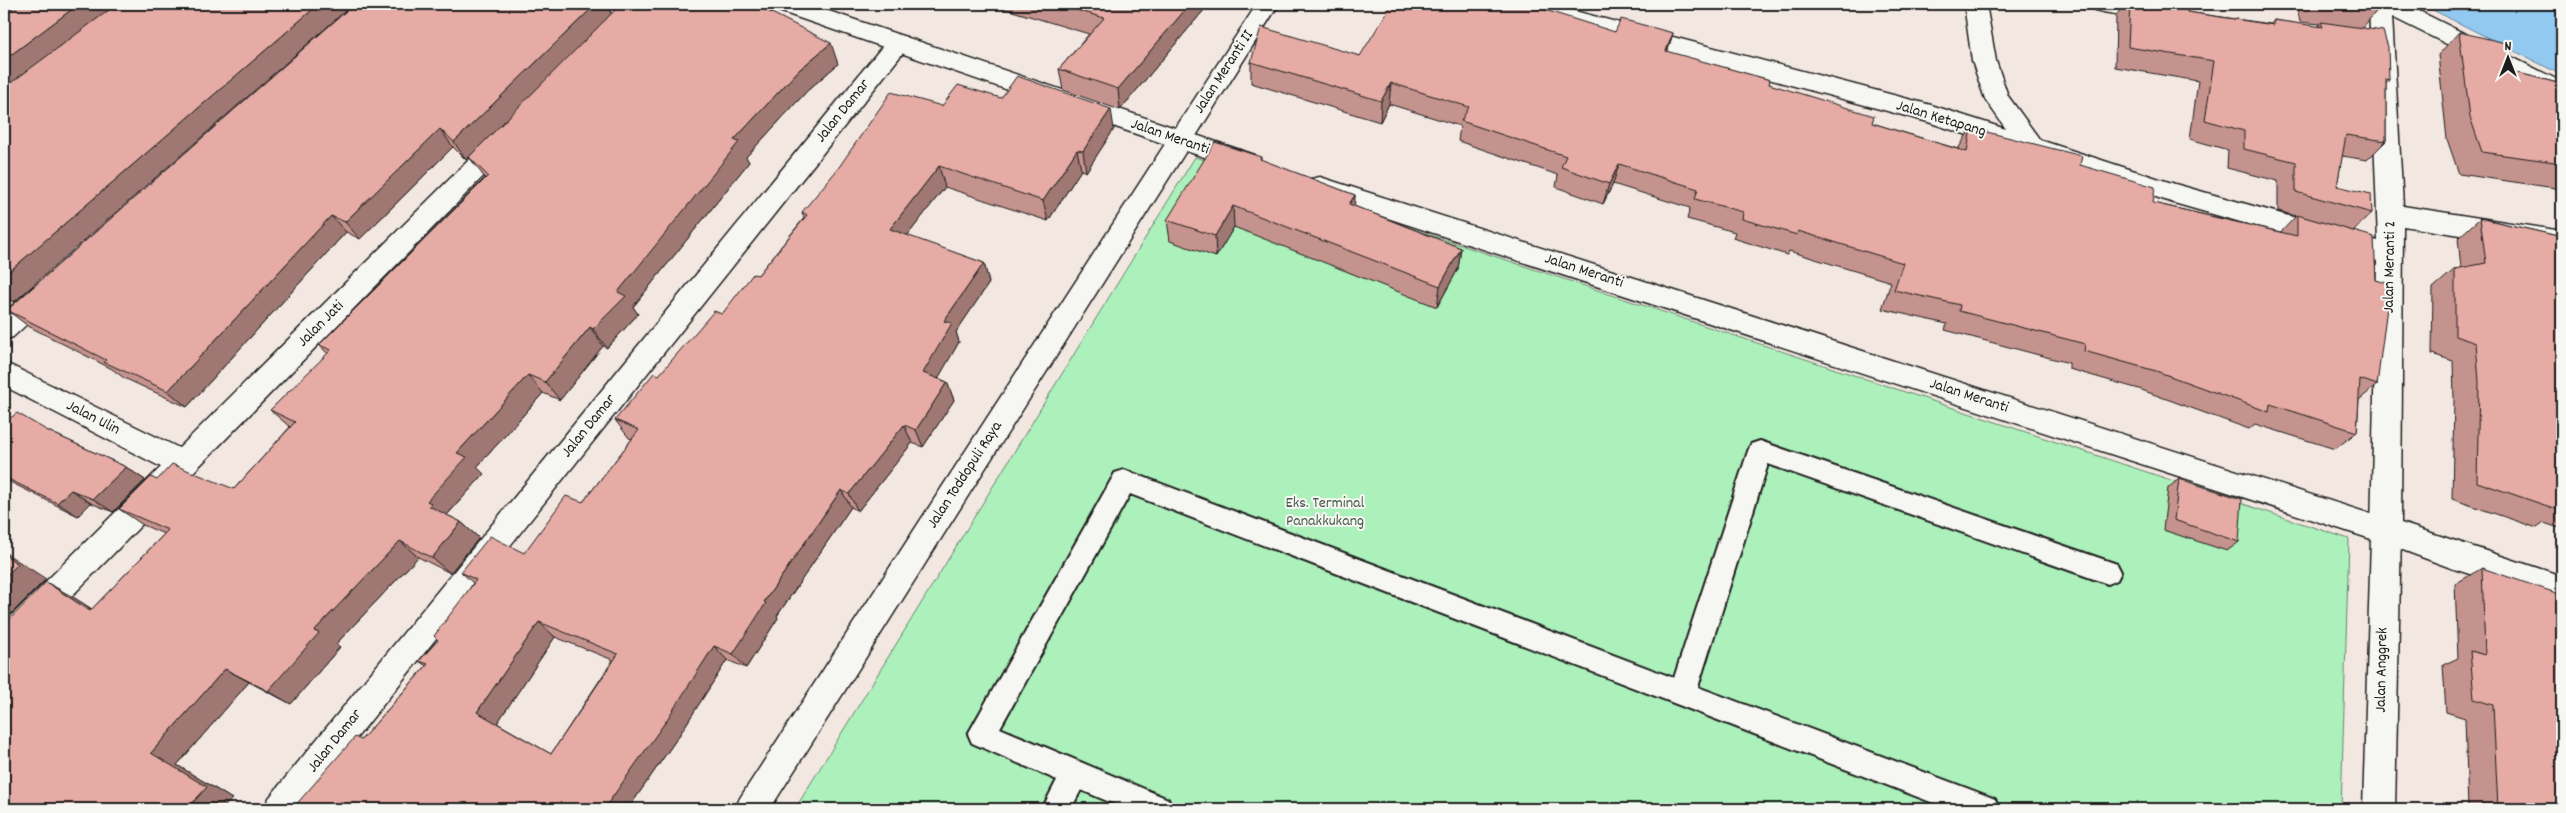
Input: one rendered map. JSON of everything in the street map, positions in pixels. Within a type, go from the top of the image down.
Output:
[{"type":"street","name":"Jalan Meranti","points":[[784,4],[1180,141],[1266,168]]},
{"type":"street","name":"Jalan Meranti II","points":[[1180,141],[1268,4]]},
{"type":"street","name":"Jalan Ketapang","points":[[1519,4],[1931,114],[2174,193],[2390,254]]},
{"type":"street","points":[[1976,4],[1984,61],[1997,98],[2032,148]]},
{"type":"street","points":[[2103,4],[2177,15]]},
{"type":"street","name":"Jalan Meranti 2","points":[[2380,4],[2372,42],[2391,214],[2386,531]]},
{"type":"street","points":[[2386,4],[2562,92]]},
{"type":"street","name":"Jalan Damar","points":[[280,809],[898,43]]},
{"type":"street","name":"Jalan Jati","points":[[4,644],[520,124]]},
{"type":"street","name":"Jalan Toddopuli Raya","points":[[751,809],[1180,141]]},
{"type":"street","name":"Jalan Meranti","points":[[1294,178],[2386,531],[2451,555],[2562,590]]},
{"type":"street","points":[[2391,214],[2562,241]]},
{"type":"street","points":[[4,329],[64,276]]},
{"type":"street","name":"Jalan Ulin","points":[[4,373],[183,464]]},
{"type":"street","name":"Jalan Anggrek","points":[[2379,809],[2386,531]]},
{"type":"lane","points":[[1682,694],[1760,451],[2108,572]]},
{"type":"lane","points":[[1158,809],[982,734],[1124,481],[1986,809]]},
{"type":"lane","points":[[1056,809],[1075,773]]},
{"type":"green space","name":"Eks. Terminal Panakkukang","points":[[1195,157],[2349,539],[2341,809],[795,809]]},
{"type":"water","points":[[2421,4],[2562,4],[2562,75]]},
{"type":"building","points":[[18,4],[79,4],[4,60],[4,14]]},
{"type":"building","points":[[117,4],[319,4],[4,276],[4,88]]},
{"type":"building","points":[[354,4],[596,4],[454,142],[440,129],[345,222],[331,216],[168,391],[104,362],[106,360],[7,310]]},
{"type":"building","points":[[621,4],[635,4],[651,8],[655,4],[754,4],[831,43],[799,70],[734,140],[739,142],[618,292],[626,296],[593,329],[590,327],[545,382],[528,375],[457,453],[467,457],[427,501],[431,503],[429,506],[461,522],[432,558],[400,541],[314,631],[319,633],[268,691],[225,669],[151,753],[207,787],[187,809],[4,809],[4,625],[46,582],[90,611],[168,530],[119,509],[151,477],[157,480],[172,464],[234,489],[295,422],[270,410],[331,350],[319,345],[488,176],[469,157]]},
{"type":"building","points":[[1057,4],[1190,4],[1118,89],[1059,69],[1104,18]]},
{"type":"building","points":[[1392,4],[1526,4],[1615,32],[1621,19],[1673,33],[1666,51],[1770,80],[1769,84],[1874,116],[1872,123],[1967,152],[1971,128],[2082,156],[2080,165],[2155,187],[2153,203],[2297,236],[2297,215],[2374,237],[2376,280],[2390,284],[2377,385],[2360,379],[2357,432],[2270,404],[2269,412],[2156,371],[2084,351],[2085,344],[1959,311],[1960,305],[1894,290],[1903,263],[1798,231],[1797,235],[1742,219],[1743,212],[1695,199],[1698,189],[1619,164],[1609,184],[1561,167],[1566,156],[1461,121],[1469,107],[1391,83],[1381,101],[1251,62],[1261,27],[1360,56]]},
{"type":"building","points":[[2130,4],[2187,4],[2187,12],[2274,25],[2274,20],[2323,27],[2321,22],[2383,31],[2388,47],[2389,80],[2386,79],[2386,141],[2346,135],[2337,186],[2371,194],[2372,213],[2296,192],[2296,162],[2244,149],[2244,131],[2205,120],[2214,61],[2128,47]]},
{"type":"building","points":[[2357,4],[2379,4],[2380,7]]},
{"type":"building","points":[[2459,32],[2510,44],[2514,72],[2562,84],[2562,163],[2482,152],[2470,117]]},
{"type":"building","points":[[1017,76],[1111,109],[1083,151],[1077,150],[1043,201],[939,166],[890,229],[984,263],[944,321],[952,323],[923,373],[947,382],[916,430],[904,425],[849,494],[841,490],[764,602],[766,603],[733,654],[714,646],[666,721],[604,809],[286,809],[291,805],[294,807],[355,737],[361,740],[428,664],[419,661],[438,640],[434,636],[476,580],[461,572],[490,536],[524,553],[566,496],[583,502],[639,430],[615,420],[654,373],[659,375],[714,311],[722,314],[753,274],[758,275],[807,215],[802,212],[837,170],[891,92],[942,106],[958,85],[1001,98]],"holes":[[[539,622],[618,654],[551,754],[477,712]]]},
{"type":"building","points":[[1215,142],[1261,157],[1260,159],[1355,195],[1349,204],[1461,248],[1440,286],[1233,206],[1215,236],[1167,220]]},
{"type":"building","points":[[2480,218],[2562,237],[2562,511],[2477,482],[2479,382],[2476,343],[2455,336],[2455,269],[2486,263]]},
{"type":"building","points":[[17,413],[48,431],[126,467],[93,499],[71,490],[57,503],[4,477],[4,423]]},
{"type":"building","points":[[2179,479],[2242,499],[2239,542],[2174,520]]},
{"type":"building","points":[[4,554],[18,564],[4,578]]},
{"type":"building","points":[[2482,568],[2562,595],[2562,809],[2498,809],[2493,705],[2474,699],[2470,651],[2485,655]]}]
